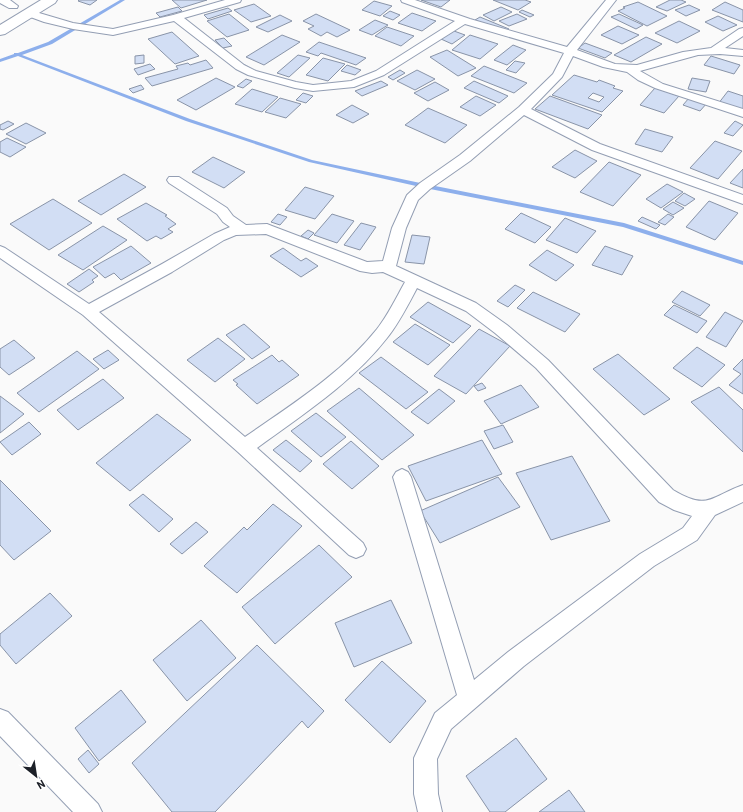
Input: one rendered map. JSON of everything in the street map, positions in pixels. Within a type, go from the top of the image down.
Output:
[{"type":"main road","points":[[0,31],[50,0]]},
{"type":"main road","points":[[0,14],[13,2]]},
{"type":"street","points":[[29,13],[48,20],[74,26],[113,32],[176,18],[236,0]]},
{"type":"street","points":[[406,0],[462,21],[570,51],[617,67],[630,69],[644,67],[701,51],[715,50],[743,53]]},
{"type":"street","points":[[88,311],[219,238],[243,230],[267,229],[365,267],[385,267],[390,264],[399,228],[412,198],[425,186],[465,158],[523,110],[558,75],[570,51],[611,0]]},
{"type":"street","points":[[176,18],[240,67],[252,73],[295,85],[313,88],[354,84],[380,73],[462,21]]},
{"type":"street","points":[[715,50],[743,31]]},
{"type":"street","points":[[630,69],[642,78],[659,86],[743,113]]},
{"type":"street","points":[[523,110],[596,147],[743,200]]},
{"type":"street","points":[[174,180],[222,211],[228,219],[243,230]]},
{"type":"street","points":[[0,251],[88,311],[244,447],[356,549]]},
{"type":"street","points":[[385,267],[471,307],[501,329],[542,364],[666,496],[676,502],[695,509],[709,509],[743,493]]},
{"type":"street","points":[[244,447],[318,394],[364,355],[382,333],[414,280]]},
{"type":"street","points":[[402,476],[469,700]]},
{"type":"street","points":[[430,812],[426,794],[425,758],[444,722],[516,659],[647,560],[690,534],[709,509]]},
{"type":"street","points":[[0,720],[90,812]]},
{"type":"building","points":[[97,0],[90,5],[78,1]]},
{"type":"building","points":[[172,0],[207,0],[181,8]]},
{"type":"building","points":[[421,0],[450,0],[441,7]]},
{"type":"building","points":[[493,0],[525,0],[531,2],[518,10]]},
{"type":"building","points":[[670,0],[681,0],[686,2],[667,11],[656,7]]},
{"type":"building","points":[[374,1],[392,6],[380,16],[362,10]]},
{"type":"building","points":[[638,2],[667,16],[647,26],[618,11],[625,8],[623,7]]},
{"type":"building","points":[[725,2],[743,10],[743,22],[712,10]]},
{"type":"building","points":[[254,4],[271,16],[251,22],[234,10]]},
{"type":"building","points":[[689,5],[700,10],[686,16],[675,10]]},
{"type":"building","points":[[178,7],[182,11],[160,17],[156,13]]},
{"type":"building","points":[[501,7],[512,12],[494,21],[483,15]]},
{"type":"building","points":[[228,8],[232,11],[208,19],[204,15]]},
{"type":"building","points":[[522,10],[534,15],[530,17],[519,12]]},
{"type":"building","points":[[390,11],[400,15],[393,20],[383,16]]},
{"type":"building","points":[[412,13],[436,21],[422,31],[398,23]]},
{"type":"building","points":[[229,14],[249,30],[227,37],[207,21]]},
{"type":"building","points":[[316,14],[350,30],[337,37],[327,32],[321,36],[308,29],[314,26],[303,21]]},
{"type":"building","points":[[517,14],[527,19],[509,26],[499,21]]},
{"type":"building","points":[[619,14],[643,25],[636,29],[611,17]]},
{"type":"building","points":[[280,15],[292,21],[268,32],[256,27]]},
{"type":"building","points":[[718,16],[737,25],[723,31],[705,22]]},
{"type":"building","points":[[480,17],[509,29],[505,32],[475,20]]},
{"type":"building","points":[[375,20],[388,25],[372,35],[359,30]]},
{"type":"building","points":[[679,21],[700,31],[677,43],[655,33]]},
{"type":"building","points":[[618,26],[639,35],[622,44],[601,35]]},
{"type":"building","points":[[387,27],[414,36],[401,46],[375,36]]},
{"type":"building","points":[[454,31],[465,35],[452,44],[441,39]]},
{"type":"building","points":[[172,32],[199,56],[175,64],[148,39]]},
{"type":"building","points":[[282,35],[300,42],[264,65],[246,57]]},
{"type":"building","points":[[470,35],[498,44],[480,59],[452,50]]},
{"type":"building","points":[[646,37],[662,44],[631,62],[614,55]]},
{"type":"building","points":[[224,38],[232,46],[223,48],[215,40]]},
{"type":"building","points":[[319,42],[366,58],[356,65],[321,53],[318,56],[306,52]]},
{"type":"building","points":[[585,43],[612,53],[605,58],[578,48]]},
{"type":"building","points":[[513,45],[526,50],[507,65],[494,60]]},
{"type":"building","points":[[447,50],[476,68],[458,76],[430,57]]},
{"type":"building","points":[[144,55],[144,63],[135,64],[135,56]]},
{"type":"building","points":[[298,55],[310,58],[289,77],[277,73]]},
{"type":"building","points":[[711,56],[740,65],[734,74],[704,65]]},
{"type":"building","points":[[323,58],[345,64],[328,81],[306,75]]},
{"type":"building","points":[[206,60],[213,68],[152,86],[145,78],[178,69],[176,66],[188,63],[190,65]]},
{"type":"building","points":[[515,61],[525,63],[516,73],[506,70]]},
{"type":"building","points":[[150,64],[155,69],[138,75],[134,69]]},
{"type":"building","points":[[347,65],[361,70],[355,75],[341,71]]},
{"type":"building","points":[[484,66],[527,83],[514,93],[471,76]]},
{"type":"building","points":[[400,70],[405,73],[393,80],[388,77]]},
{"type":"building","points":[[417,70],[435,79],[415,90],[397,81]]},
{"type":"building","points":[[574,75],[597,82],[599,80],[615,86],[613,88],[623,91],[602,112],[552,95]],"holes":[[[593,93],[604,97],[599,102],[588,98]]]},
{"type":"building","points":[[216,78],[235,87],[196,110],[177,100]]},
{"type":"building","points":[[692,78],[710,81],[706,92],[688,89]]},
{"type":"building","points":[[246,79],[252,81],[243,88],[237,86]]},
{"type":"building","points":[[381,81],[388,85],[362,96],[355,91]]},
{"type":"building","points":[[474,81],[508,96],[499,103],[464,88]]},
{"type":"building","points":[[435,82],[449,90],[428,101],[414,93]]},
{"type":"building","points":[[141,85],[144,89],[133,93],[129,89]]},
{"type":"building","points":[[655,88],[679,96],[664,113],[640,105]]},
{"type":"building","points":[[252,89],[278,97],[262,112],[235,104]]},
{"type":"building","points":[[728,91],[743,96],[743,109],[718,104]]},
{"type":"building","points":[[303,93],[313,96],[306,103],[296,100]]},
{"type":"building","points":[[476,96],[496,105],[480,116],[460,107]]},
{"type":"building","points":[[550,96],[602,115],[588,129],[535,109]]},
{"type":"building","points":[[280,98],[301,104],[286,118],[265,112]]},
{"type":"building","points":[[689,98],[707,103],[700,111],[683,105]]},
{"type":"building","points":[[352,105],[369,114],[353,123],[336,115]]},
{"type":"building","points":[[428,108],[467,125],[445,143],[405,125]]},
{"type":"building","points":[[8,121],[14,124],[3,130],[0,129],[0,125]]},
{"type":"building","points":[[735,121],[743,125],[733,136],[724,133]]},
{"type":"building","points":[[26,123],[46,133],[26,144],[6,134]]},
{"type":"building","points":[[645,129],[673,137],[662,152],[635,144]]},
{"type":"building","points":[[7,138],[26,147],[10,157],[0,152],[0,142]]},
{"type":"building","points":[[715,141],[742,151],[718,179],[690,168]]},
{"type":"building","points":[[575,150],[597,161],[575,178],[552,167]]},
{"type":"building","points":[[213,157],[245,172],[224,188],[192,172]]},
{"type":"building","points":[[609,162],[641,175],[613,206],[580,192]]},
{"type":"building","points":[[743,169],[743,188],[730,183]]},
{"type":"building","points":[[124,174],[146,187],[101,215],[78,201]]},
{"type":"building","points":[[667,184],[683,192],[661,208],[646,199]]},
{"type":"building","points":[[305,187],[334,196],[315,219],[285,210]]},
{"type":"building","points":[[684,193],[695,199],[685,206],[675,201]]},
{"type":"building","points":[[53,199],[92,223],[49,250],[10,224]]},
{"type":"building","points":[[709,201],[738,213],[715,240],[686,227]]},
{"type":"building","points":[[673,202],[684,208],[673,215],[663,209]]},
{"type":"building","points":[[146,203],[167,215],[165,216],[176,224],[168,229],[173,232],[161,239],[156,236],[147,241],[117,219]]},
{"type":"building","points":[[521,213],[551,227],[535,243],[505,229]]},
{"type":"building","points":[[278,214],[287,217],[280,225],[271,222]]},
{"type":"building","points":[[332,214],[354,221],[337,243],[314,235]]},
{"type":"building","points":[[668,214],[674,217],[665,225],[658,222]]},
{"type":"building","points":[[642,217],[660,225],[656,229],[638,221]]},
{"type":"building","points":[[565,218],[596,231],[577,253],[546,240]]},
{"type":"building","points":[[361,223],[376,227],[360,250],[344,245]]},
{"type":"building","points":[[103,226],[127,240],[83,270],[58,255]]},
{"type":"building","points":[[308,230],[314,233],[308,239],[301,236]]},
{"type":"building","points":[[412,235],[430,237],[424,264],[405,262]]},
{"type":"building","points":[[131,246],[151,263],[121,280],[114,273],[105,278],[93,267]]},
{"type":"building","points":[[605,246],[633,256],[622,275],[592,265]]},
{"type":"building","points":[[283,248],[301,261],[306,258],[318,266],[301,277],[270,256]]},
{"type":"building","points":[[547,250],[574,265],[556,281],[529,265]]},
{"type":"building","points":[[89,269],[98,276],[92,280],[94,282],[79,292],[67,284]]},
{"type":"building","points":[[515,285],[525,290],[508,307],[497,301]]},
{"type":"building","points":[[682,291],[710,305],[700,316],[672,302]]},
{"type":"building","points":[[533,292],[580,314],[565,332],[517,308]]},
{"type":"building","points":[[428,302],[471,326],[453,343],[410,317]]},
{"type":"building","points":[[674,305],[707,321],[697,333],[664,315]]},
{"type":"building","points":[[725,312],[743,321],[726,347],[706,337]]},
{"type":"building","points":[[244,324],[270,347],[252,359],[226,335]]},
{"type":"building","points":[[415,324],[450,345],[428,365],[393,342]]},
{"type":"building","points":[[479,329],[510,346],[466,394],[434,376]]},
{"type":"building","points":[[218,338],[245,359],[215,382],[187,360]]},
{"type":"building","points":[[14,340],[35,358],[9,375],[0,367],[0,349]]},
{"type":"building","points":[[697,347],[725,365],[702,387],[673,368]]},
{"type":"building","points":[[108,350],[119,360],[104,369],[93,359]]},
{"type":"building","points":[[77,351],[99,369],[39,412],[17,393]]},
{"type":"building","points":[[618,354],[670,399],[644,415],[593,369]]},
{"type":"building","points":[[272,355],[279,362],[282,360],[299,375],[257,404],[236,385],[238,384],[233,380]]},
{"type":"building","points":[[381,357],[428,392],[406,409],[359,373]]},
{"type":"building","points":[[743,359],[743,394],[729,385],[741,374],[733,369]]},
{"type":"building","points":[[103,379],[124,398],[78,430],[57,410]]},
{"type":"building","points":[[482,383],[486,388],[478,391],[474,386]]},
{"type":"building","points":[[521,385],[539,407],[501,424],[484,401]]},
{"type":"building","points":[[719,387],[743,410],[743,452],[691,402]]},
{"type":"building","points":[[359,388],[414,435],[382,460],[327,411]]},
{"type":"building","points":[[439,389],[455,401],[428,424],[411,412]]},
{"type":"building","points":[[0,396],[24,414],[0,433]]},
{"type":"building","points":[[316,413],[346,437],[321,457],[291,431]]},
{"type":"building","points":[[157,414],[191,440],[130,491],[96,463]]},
{"type":"building","points":[[29,422],[41,434],[12,455],[0,442]]},
{"type":"building","points":[[503,425],[513,442],[494,449],[484,431]]},
{"type":"building","points":[[286,440],[312,461],[300,472],[273,450]]},
{"type":"building","points":[[482,440],[502,474],[426,501],[408,466]]},
{"type":"building","points":[[351,441],[379,466],[352,489],[323,464]]},
{"type":"building","points":[[572,456],[610,521],[551,540],[516,473]]},
{"type":"building","points":[[498,477],[520,507],[440,543],[420,511]]},
{"type":"building","points":[[0,480],[51,531],[14,560],[0,545]]},
{"type":"building","points":[[143,494],[173,519],[159,532],[129,505]]},
{"type":"building","points":[[273,504],[302,526],[237,593],[204,566],[244,527],[247,530]]},
{"type":"building","points":[[196,522],[208,532],[182,554],[170,544]]},
{"type":"building","points":[[319,545],[352,577],[275,644],[242,607]]},
{"type":"building","points":[[50,593],[72,616],[16,664],[0,645],[0,634]]},
{"type":"building","points":[[391,600],[412,643],[354,667],[335,623]]},
{"type":"building","points":[[201,620],[236,658],[187,701],[153,660]]},
{"type":"building","points":[[257,645],[324,711],[308,728],[302,721],[215,812],[172,812],[132,763]]},
{"type":"building","points":[[382,661],[426,701],[390,743],[345,700]]},
{"type":"building","points":[[121,690],[146,722],[99,761],[75,728]]},
{"type":"building","points":[[516,738],[547,779],[505,812],[490,812],[466,776]]},
{"type":"building","points":[[88,750],[99,764],[89,773],[78,759]]},
{"type":"building","points":[[569,790],[585,812],[539,812]]},
{"type":"waterway","points":[[18,55],[50,43],[123,0]]},
{"type":"waterway","points":[[0,61],[18,55]]},
{"type":"waterway","points":[[18,55],[188,120],[311,161],[425,186],[624,225],[743,263]]}]
